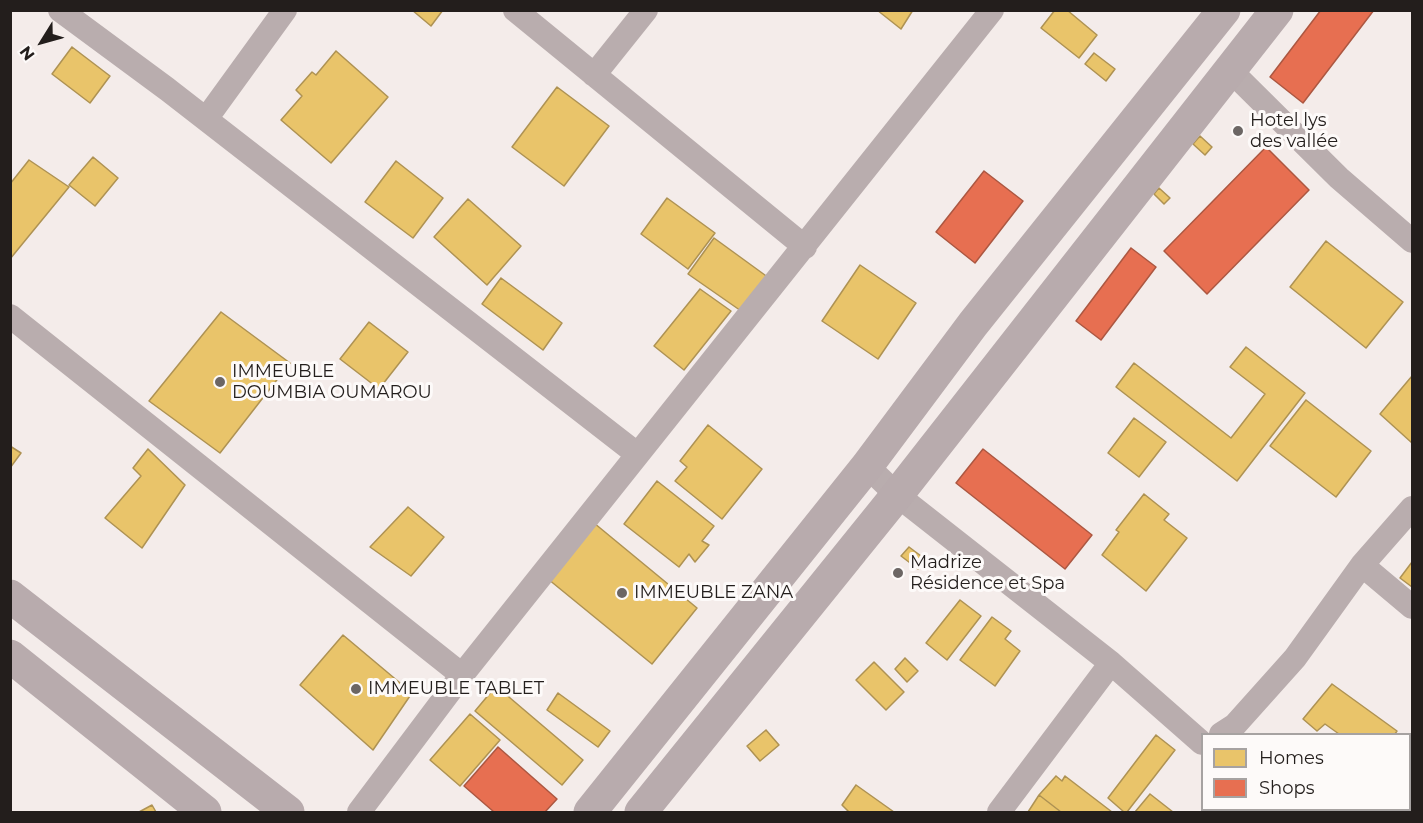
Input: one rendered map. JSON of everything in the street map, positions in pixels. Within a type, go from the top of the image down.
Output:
[{"type":"main road","points":[[590,813],[867,466],[973,324],[1224,10]]},
{"type":"main road","points":[[641,813],[897,495],[1277,10]]},
{"type":"main road","points":[[10,596],[288,813]]},
{"type":"main road","points":[[10,656],[205,813]]},
{"type":"street","points":[[60,10],[206,119],[637,454]]},
{"type":"street","points":[[206,119],[285,10]]},
{"type":"street","points":[[515,10],[805,247]]},
{"type":"street","points":[[594,75],[646,10]]},
{"type":"street","points":[[359,813],[462,675],[992,10]]},
{"type":"street","points":[[1230,70],[1339,178],[1413,241]]},
{"type":"street","points":[[10,316],[462,675]]},
{"type":"street","points":[[867,466],[897,495],[1111,663],[1201,740]]},
{"type":"street","points":[[1224,733],[1235,725],[1295,658],[1362,566],[1413,508]]},
{"type":"street","points":[[1362,566],[1413,607]]},
{"type":"street","points":[[999,813],[1111,663]]},
{"type":"building: Homes","points":[[412,10],[443,10],[431,26]]},
{"type":"building: Homes","points":[[877,10],[913,10],[901,29]]},
{"type":"building: Homes","points":[[1055,10],[1067,10],[1097,35],[1079,58],[1041,28]]},
{"type":"building: Homes","points":[[72,47],[110,76],[90,103],[52,74]]},
{"type":"building: Homes","points":[[336,51],[388,97],[331,163],[281,120],[302,96],[296,90],[312,72],[316,75]]},
{"type":"building: Homes","points":[[1094,53],[1115,69],[1106,81],[1085,64]]},
{"type":"building: Homes","points":[[557,87],[609,126],[564,186],[512,147]]},
{"type":"building: Homes","points":[[1200,136],[1212,147],[1205,155],[1193,144]]},
{"type":"building: Homes","points":[[93,157],[118,178],[95,206],[69,185]]},
{"type":"building: Homes","points":[[29,160],[69,187],[10,259],[10,184]]},
{"type":"building: Homes","points":[[396,161],[443,198],[413,238],[365,202]]},
{"type":"building: Homes","points":[[1159,188],[1170,198],[1164,204],[1154,194]]},
{"type":"building: Homes","points":[[667,198],[715,233],[688,269],[641,234]]},
{"type":"building: Homes","points":[[468,199],[521,246],[487,285],[434,237]]},
{"type":"building: Homes","points":[[714,238],[769,278],[744,313],[688,274]]},
{"type":"building: Homes","points":[[1326,241],[1403,302],[1366,348],[1290,287]]},
{"type":"building: Homes","points":[[860,265],[916,303],[878,359],[822,321]]},
{"type":"building: Homes","points":[[501,278],[562,323],[543,350],[482,304]]},
{"type":"building: Homes","points":[[700,289],[731,311],[684,370],[654,346]]},
{"type":"building: Homes","name":"IMMEUBLE DOUMBIA OUMAROU","points":[[221,312],[290,363],[220,453],[149,401]]},
{"type":"building: Homes","points":[[369,322],[408,352],[379,389],[340,359]]},
{"type":"building: Homes","points":[[1246,347],[1305,393],[1237,481],[1116,387],[1134,363],[1231,438],[1265,394],[1230,367]]},
{"type":"building: Homes","points":[[1412,376],[1412,443],[1380,414]]},
{"type":"building: Homes","points":[[1306,400],[1371,451],[1336,497],[1270,446]]},
{"type":"building: Homes","points":[[1134,418],[1166,442],[1139,477],[1108,453]]},
{"type":"building: Homes","points":[[708,425],[762,469],[722,519],[675,481],[687,467],[680,461]]},
{"type":"building: Homes","points":[[10,446],[21,453],[10,468]]},
{"type":"building: Homes","points":[[148,449],[185,485],[142,548],[105,518],[141,476],[133,468]]},
{"type":"building: Homes","points":[[657,481],[714,526],[702,541],[709,545],[695,562],[689,554],[679,567],[624,524]]},
{"type":"building: Homes","points":[[1144,494],[1169,514],[1164,520],[1187,538],[1146,591],[1102,555],[1119,532],[1116,530]]},
{"type":"building: Homes","points":[[408,507],[444,537],[411,576],[370,547]]},
{"type":"building: Homes","name":"IMMEUBLE ZANA","points":[[594,523],[697,608],[652,664],[548,579]]},
{"type":"building: Homes","points":[[909,547],[925,559],[918,569],[901,556]]},
{"type":"building: Homes","points":[[1412,562],[1412,587],[1400,578]]},
{"type":"building: Homes","points":[[960,600],[981,616],[947,660],[926,643]]},
{"type":"building: Homes","points":[[992,617],[1011,631],[1005,639],[1020,651],[995,686],[960,660]]},
{"type":"building: Homes","name":"IMMEUBLE TABLET","points":[[343,635],[412,693],[373,750],[300,685]]},
{"type":"building: Homes","points":[[905,658],[918,671],[907,682],[895,669]]},
{"type":"building: Homes","points":[[874,662],[904,692],[886,710],[856,680]]},
{"type":"building: Homes","points":[[1332,684],[1397,731],[1396,733],[1338,733],[1325,724],[1317,731],[1303,719]]},
{"type":"building: Homes","points":[[496,686],[583,760],[562,785],[475,711]]},
{"type":"building: Homes","points":[[558,693],[610,731],[598,747],[547,710]]},
{"type":"building: Homes","points":[[470,714],[500,740],[460,786],[430,760]]},
{"type":"building: Homes","points":[[766,730],[779,745],[760,761],[747,746]]},
{"type":"building: Homes","points":[[1156,735],[1175,750],[1127,812],[1124,812],[1108,798]]},
{"type":"building: Homes","points":[[1056,776],[1062,781],[1065,776],[1112,812],[1061,812],[1039,795]]},
{"type":"building: Homes","points":[[856,785],[894,812],[849,812],[842,805]]},
{"type":"building: Homes","points":[[1150,794],[1173,812],[1135,812]]},
{"type":"building: Homes","points":[[1039,795],[1061,812],[1028,812]]},
{"type":"building: Homes","points":[[152,805],[156,812],[139,812]]},
{"type":"building: Shops","points":[[1321,10],[1374,10],[1303,103],[1270,77]]},
{"type":"building: Shops","points":[[1266,147],[1309,190],[1207,294],[1164,251]]},
{"type":"building: Shops","points":[[984,171],[1023,201],[975,263],[936,232]]},
{"type":"building: Shops","points":[[1131,248],[1156,267],[1101,340],[1076,321]]},
{"type":"building: Shops","points":[[983,449],[1092,535],[1065,569],[956,483]]},
{"type":"building: Shops","points":[[498,747],[557,799],[545,812],[494,812],[464,786]]},
{"type":"place","name":"Hotel lys des vallée","points":[[1238,131]]},
{"type":"place","name":"IMMEUBLE DOUMBIA OUMAROU","points":[[220,382]]},
{"type":"place","name":"Madrize Résidence et Spa","points":[[898,573]]},
{"type":"place","name":"IMMEUBLE ZANA","points":[[622,593]]},
{"type":"place","name":"IMMEUBLE TABLET","points":[[356,689]]}]
